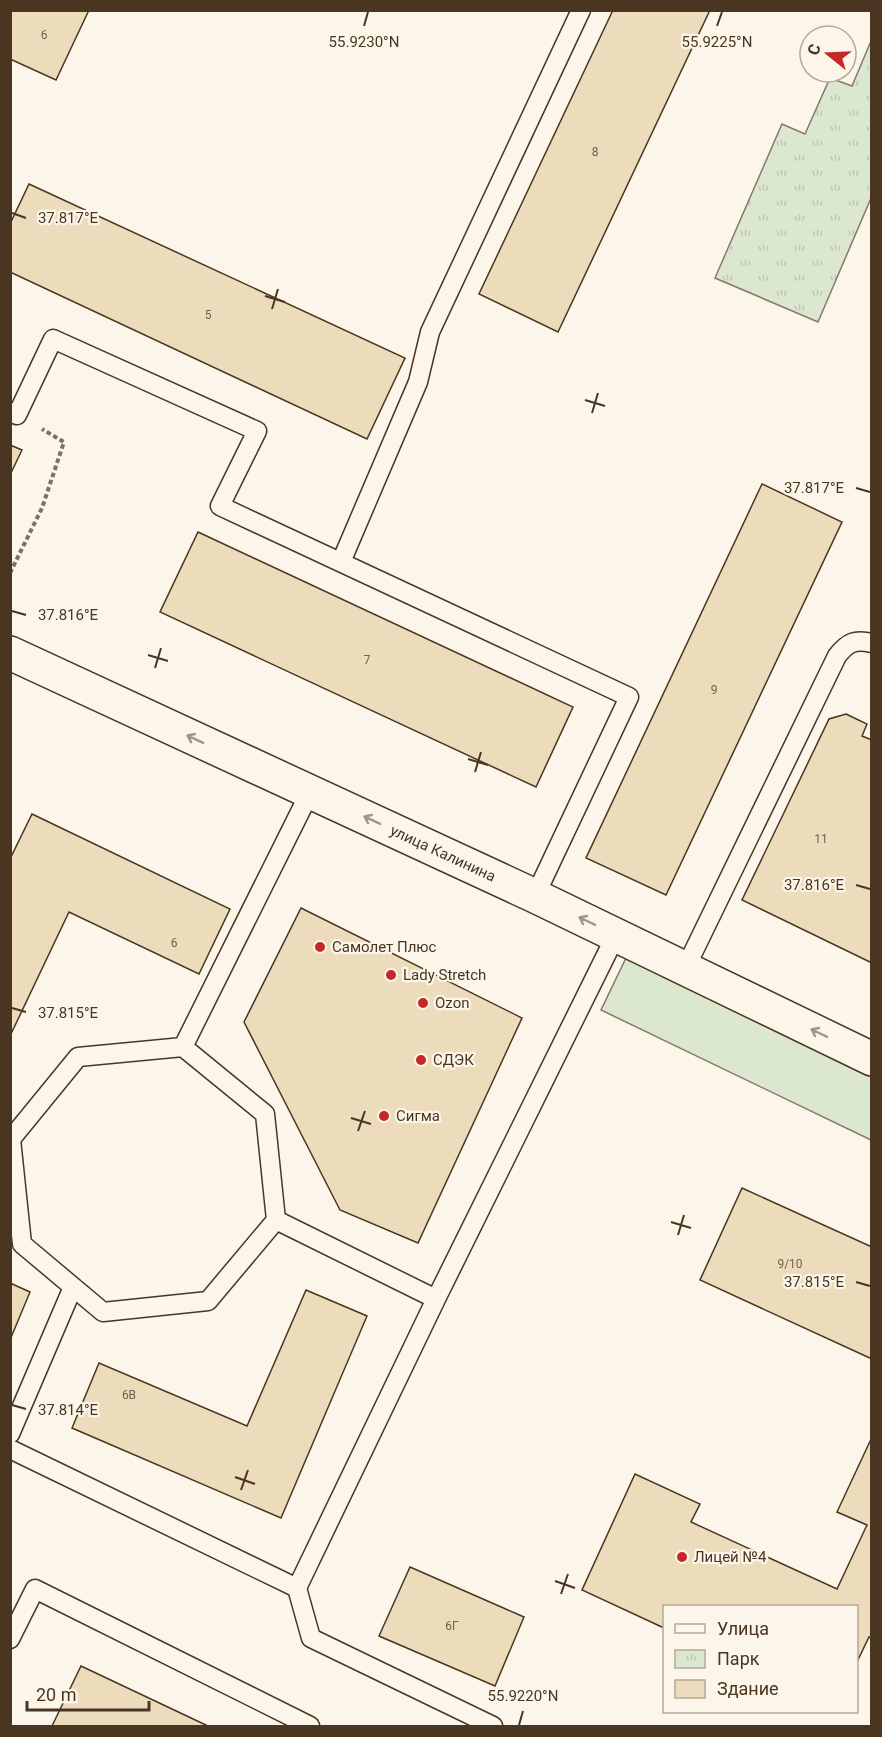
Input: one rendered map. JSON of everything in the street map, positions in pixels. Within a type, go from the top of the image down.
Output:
[{"type":"street","name":"улица Калинина","points":[[10,653],[535,896],[872,1059]]},
{"type":"lane","points":[[341,562],[418,382],[430,332],[581,10]]},
{"type":"lane","points":[[14,413],[52,339],[257,431],[220,506],[629,697],[535,896]]},
{"type":"lane","points":[[685,969],[837,656],[846,644],[858,640],[872,643]]},
{"type":"lane","points":[[183,1047],[310,792]]},
{"type":"lane","points":[[493,1726],[311,1638],[297,1588],[436,1299],[616,935]]},
{"type":"lane","points":[[183,1047],[266,1114],[276,1220],[208,1301],[103,1312],[21,1244],[11,1139],[78,1057],[183,1047]]},
{"type":"lane","points":[[276,1220],[436,1299]]},
{"type":"lane","points":[[10,1434],[73,1287]]},
{"type":"lane","points":[[10,1449],[297,1588]]},
{"type":"lane","points":[[10,1639],[35,1589],[310,1726]]},
{"type":"path","points":[[10,573],[42,508],[64,442],[14,413]]},
{"type":"green space","points":[[871,41],[871,198],[818,322],[715,278],[782,124],[805,134],[827,84],[852,86],[858,84],[858,72]]},
{"type":"green space","points":[[626,958],[871,1076],[871,1140],[601,1010]]},
{"type":"building","points":[[10,10],[89,10],[56,80],[10,59]]},
{"type":"building","points":[[613,10],[710,10],[558,332],[479,294]]},
{"type":"building","points":[[29,184],[405,358],[367,439],[10,272],[10,224]]},
{"type":"building","points":[[10,445],[22,450],[10,475]]},
{"type":"building","points":[[762,484],[842,522],[666,895],[586,858]]},
{"type":"building","points":[[198,532],[573,707],[536,787],[160,612]]},
{"type":"building","points":[[846,714],[867,724],[862,736],[872,740],[872,963],[742,900],[829,719]]},
{"type":"building","points":[[32,814],[230,909],[199,974],[69,912],[10,1036],[10,859]]},
{"type":"building","name":"Сигма","points":[[301,908],[522,1018],[418,1243],[340,1210],[244,1022]]},
{"type":"building","points":[[742,1188],[872,1247],[872,1359],[700,1280]]},
{"type":"building","points":[[10,1283],[30,1292],[10,1340]]},
{"type":"building","points":[[306,1290],[367,1316],[281,1518],[72,1428],[99,1363],[247,1426]]},
{"type":"building","name":"Лицей №4","points":[[872,1437],[872,1638],[869,1637],[858,1660],[858,1605],[663,1605],[663,1628],[582,1590],[635,1474],[700,1504],[691,1522],[837,1589],[867,1525],[837,1512]]},
{"type":"building","points":[[410,1567],[524,1617],[495,1686],[379,1636]]},
{"type":"building","points":[[81,1666],[208,1726],[52,1726]]},
{"type":"place","name":"Самолет Плюс","points":[[320,947]]},
{"type":"place","name":"Lady Stretch","points":[[391,975]]},
{"type":"place","name":"Ozon","points":[[423,1003]]},
{"type":"place","name":"СДЭК","points":[[421,1060]]},
{"type":"place","name":"Сигма","points":[[384,1116]]},
{"type":"place","name":"Лицей №4","points":[[682,1557]]}]
